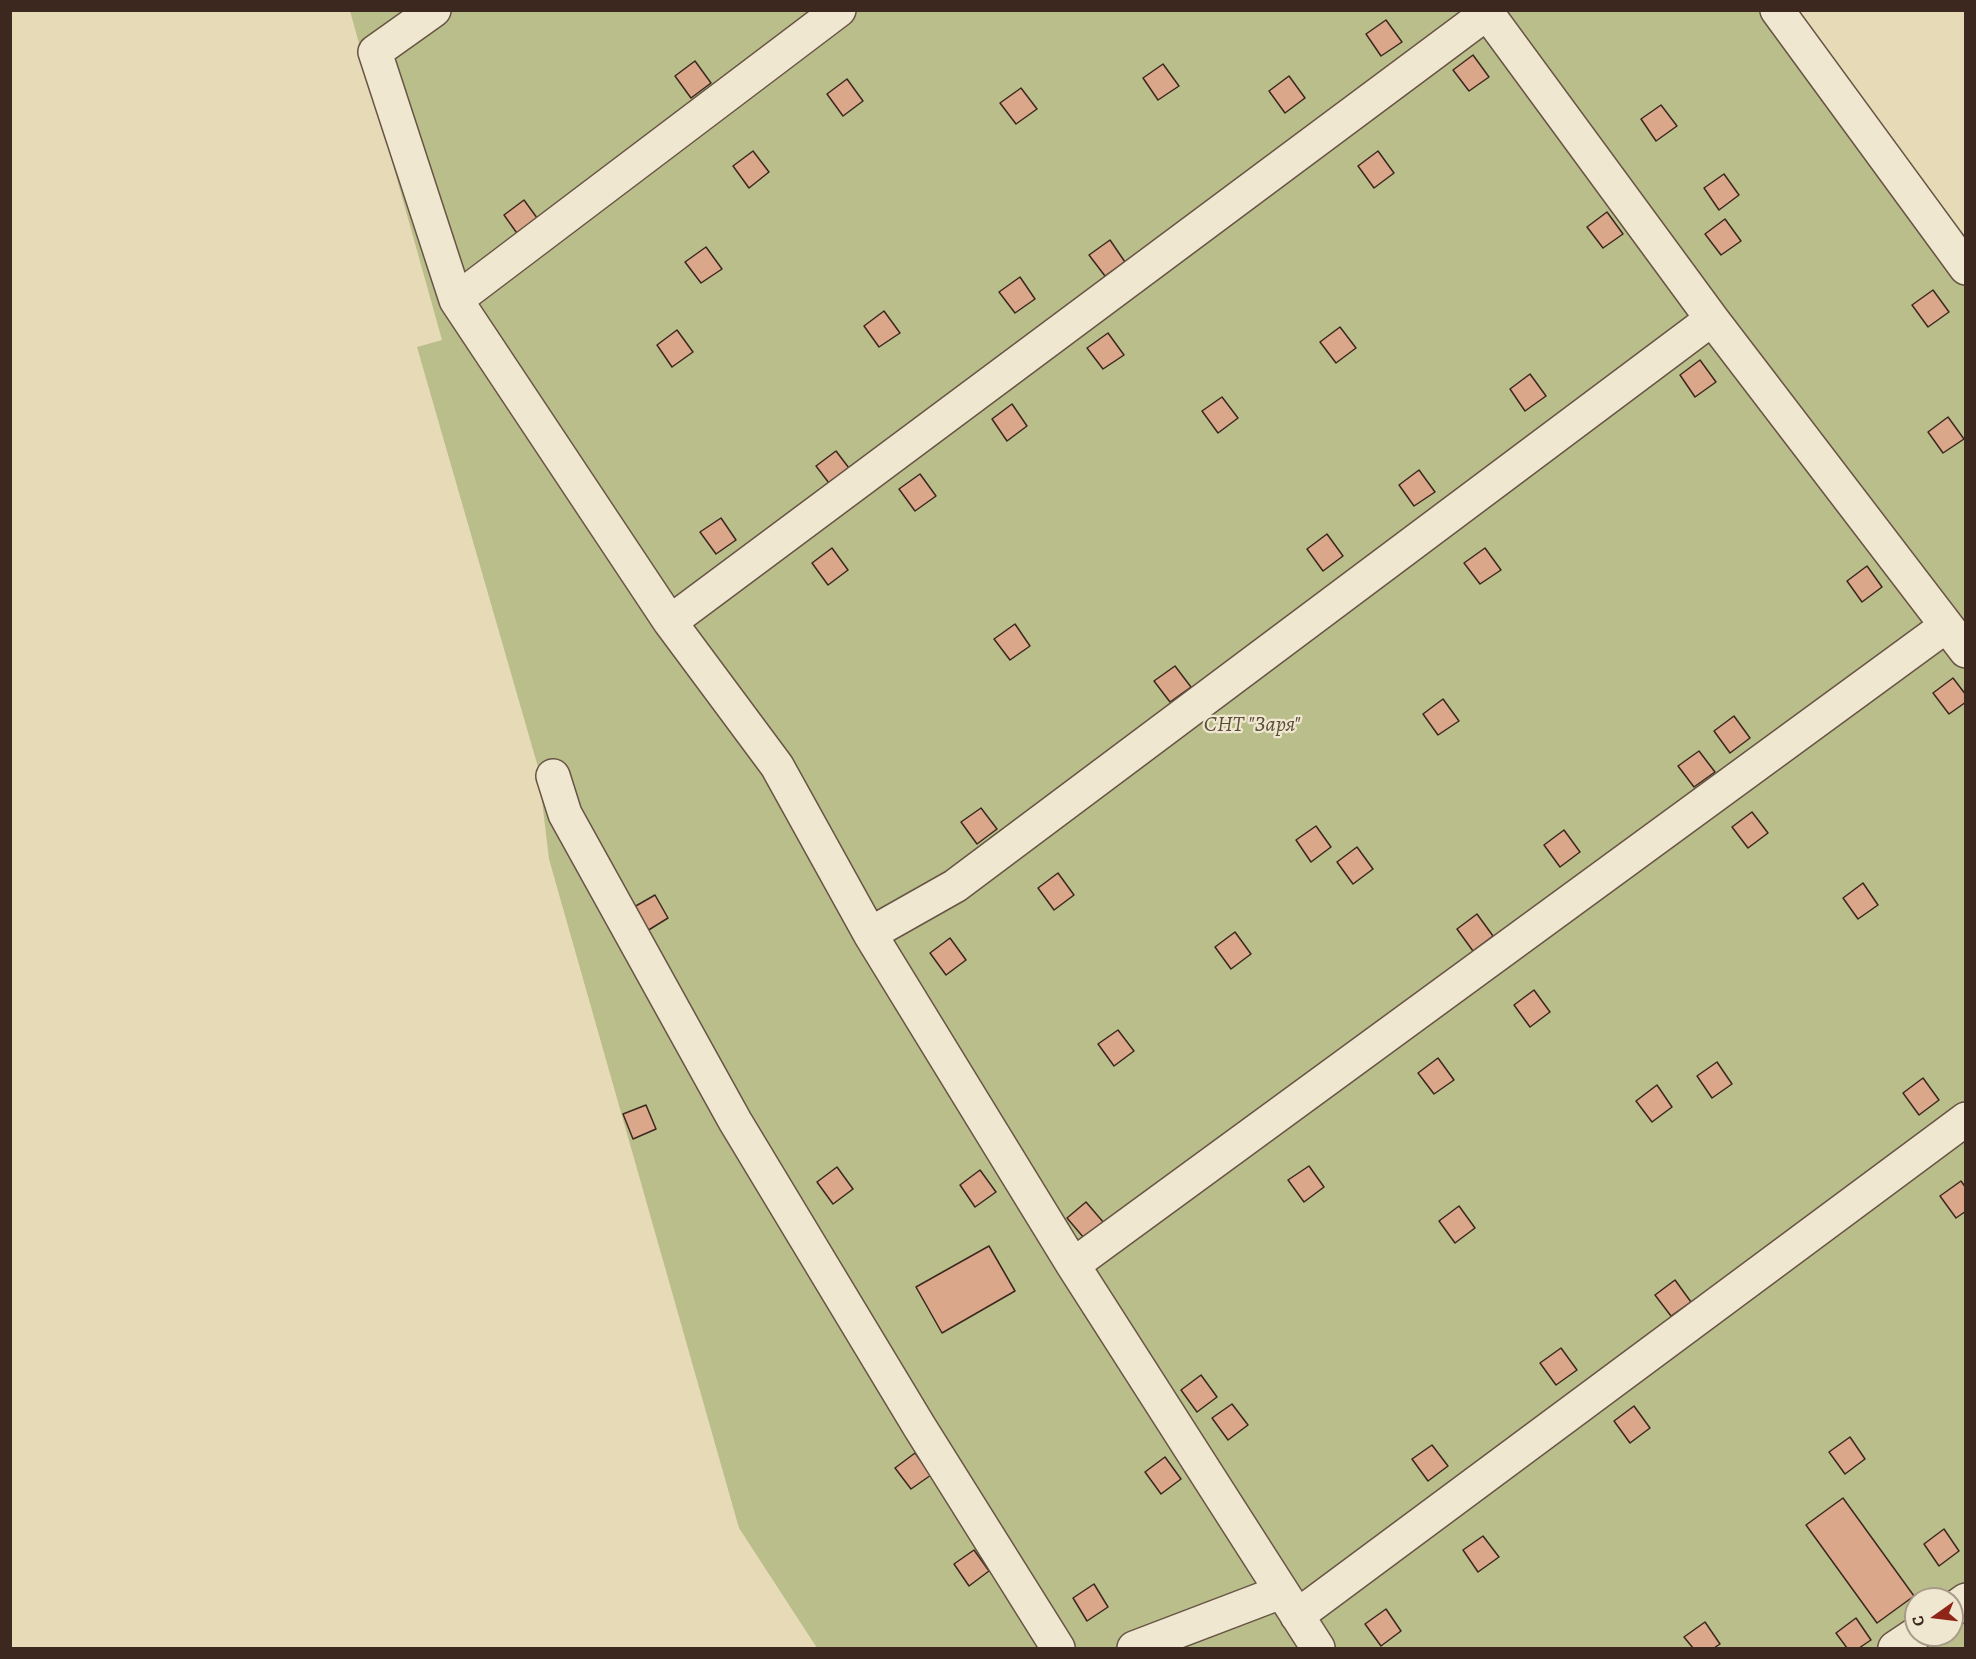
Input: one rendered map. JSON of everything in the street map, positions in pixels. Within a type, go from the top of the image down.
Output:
[{"type":"street","points":[[434,10],[375,52],[456,300],[670,622],[777,766],[870,934],[1073,1265],[1318,1648]]},
{"type":"street","points":[[456,300],[839,10]]},
{"type":"street","points":[[1777,10],[1965,268]]},
{"type":"street","points":[[670,622],[1486,12],[1712,319],[1956,638],[1073,1265]]},
{"type":"street","points":[[870,934],[955,886],[1712,319]]},
{"type":"street","points":[[553,776],[565,814],[735,1121],[919,1426],[1058,1648]]},
{"type":"street","points":[[1134,1648],[1289,1604],[1965,1119]]},
{"type":"green space","name":"СНТ \"Заря\"","points":[[350,11],[1797,11],[1965,236],[1965,1648],[817,1648],[739,1528],[549,859],[538,767],[417,347],[442,340]]},
{"type":"building","points":[[1386,20],[1402,42],[1381,56],[1366,34]]},
{"type":"building","points":[[1473,55],[1489,77],[1469,91],[1453,70]]},
{"type":"building","points":[[695,61],[711,83],[691,98],[675,76]]},
{"type":"building","points":[[1163,64],[1179,86],[1158,100],[1143,78]]},
{"type":"building","points":[[1289,76],[1305,98],[1285,113],[1269,91]]},
{"type":"building","points":[[847,79],[863,101],[843,116],[827,94]]},
{"type":"building","points":[[1021,88],[1037,109],[1016,124],[1000,103]]},
{"type":"building","points":[[1661,105],[1677,126],[1656,141],[1641,119]]},
{"type":"building","points":[[753,151],[769,172],[749,188],[733,166]]},
{"type":"building","points":[[1378,151],[1394,173],[1374,188],[1358,166]]},
{"type":"building","points":[[1724,174],[1739,195],[1719,210],[1704,188]]},
{"type":"building","points":[[524,200],[540,222],[519,236],[504,215]]},
{"type":"building","points":[[1607,212],[1623,234],[1603,248],[1587,227]]},
{"type":"building","points":[[1725,219],[1741,241],[1721,255],[1705,234]]},
{"type":"building","points":[[1110,240],[1125,262],[1105,276],[1089,255]]},
{"type":"building","points":[[706,247],[722,269],[701,283],[685,262]]},
{"type":"building","points":[[1020,277],[1035,299],[1015,313],[999,292]]},
{"type":"building","points":[[1933,290],[1949,312],[1928,327],[1912,305]]},
{"type":"building","points":[[884,311],[900,333],[879,347],[864,326]]},
{"type":"building","points":[[1340,327],[1356,348],[1336,363],[1320,342]]},
{"type":"building","points":[[677,330],[693,352],[672,367],[657,345]]},
{"type":"building","points":[[1108,333],[1124,355],[1103,369],[1087,348]]},
{"type":"building","points":[[1700,360],[1716,382],[1695,397],[1680,375]]},
{"type":"building","points":[[1530,374],[1546,396],[1525,411],[1510,389]]},
{"type":"building","points":[[1222,397],[1238,418],[1218,433],[1202,411]]},
{"type":"building","points":[[1012,404],[1027,426],[1007,441],[992,419]]},
{"type":"building","points":[[1948,417],[1964,439],[1943,453],[1928,432]]},
{"type":"building","points":[[836,451],[852,472],[832,487],[816,466]]},
{"type":"building","points":[[1419,470],[1435,492],[1414,506],[1399,485]]},
{"type":"building","points":[[920,474],[936,496],[915,511],[899,489]]},
{"type":"building","points":[[721,518],[736,540],[716,554],[700,532]]},
{"type":"building","points":[[1327,534],[1343,556],[1323,571],[1307,549]]},
{"type":"building","points":[[832,548],[848,570],[828,585],[812,563]]},
{"type":"building","points":[[1485,548],[1501,570],[1480,584],[1464,563]]},
{"type":"building","points":[[1867,566],[1882,587],[1862,602],[1847,581]]},
{"type":"building","points":[[1015,624],[1030,646],[1010,660],[994,639]]},
{"type":"building","points":[[1175,666],[1191,687],[1170,702],[1154,681]]},
{"type":"building","points":[[1953,678],[1966,695],[1966,702],[1949,714],[1933,693]]},
{"type":"building","points":[[1443,699],[1459,721],[1438,735],[1423,714]]},
{"type":"building","points":[[1734,716],[1750,738],[1730,753],[1714,731]]},
{"type":"building","points":[[1699,751],[1715,772],[1694,787],[1678,766]]},
{"type":"building","points":[[981,808],[997,829],[977,844],[961,822]]},
{"type":"building","points":[[1752,812],[1768,833],[1748,848],[1732,827]]},
{"type":"building","points":[[1316,826],[1331,847],[1311,862],[1296,840]]},
{"type":"building","points":[[1564,830],[1580,852],[1560,867],[1544,845]]},
{"type":"building","points":[[1357,847],[1373,869],[1353,884],[1337,862]]},
{"type":"building","points":[[1058,873],[1074,895],[1054,910],[1038,888]]},
{"type":"building","points":[[1863,883],[1878,905],[1858,919],[1843,898]]},
{"type":"building","points":[[655,895],[668,918],[647,931],[634,907]]},
{"type":"building","points":[[1477,914],[1493,936],[1473,951],[1457,929]]},
{"type":"building","points":[[1235,932],[1251,954],[1231,969],[1215,947]]},
{"type":"building","points":[[950,938],[966,960],[946,975],[930,953]]},
{"type":"building","points":[[1534,990],[1550,1012],[1530,1027],[1514,1005]]},
{"type":"building","points":[[1118,1030],[1134,1051],[1114,1066],[1098,1044]]},
{"type":"building","points":[[1438,1058],[1454,1080],[1434,1094],[1418,1073]]},
{"type":"building","points":[[1717,1062],[1732,1084],[1712,1098],[1697,1076]]},
{"type":"building","points":[[1923,1078],[1939,1100],[1919,1115],[1903,1093]]},
{"type":"building","points":[[1657,1085],[1672,1107],[1652,1122],[1636,1101]]},
{"type":"building","points":[[646,1105],[656,1129],[633,1139],[623,1114]]},
{"type":"building","points":[[1309,1166],[1324,1187],[1304,1202],[1288,1180]]},
{"type":"building","points":[[837,1167],[853,1189],[833,1204],[817,1182]]},
{"type":"building","points":[[980,1170],[996,1192],[975,1207],[960,1185]]},
{"type":"building","points":[[1961,1181],[1966,1188],[1966,1211],[1956,1218],[1940,1196]]},
{"type":"building","points":[[1086,1202],[1104,1223],[1084,1238],[1067,1218]]},
{"type":"building","points":[[1459,1206],[1475,1228],[1455,1243],[1439,1221]]},
{"type":"building","points":[[989,1246],[1015,1291],[942,1333],[916,1287]]},
{"type":"building","points":[[1675,1280],[1691,1302],[1671,1316],[1655,1295]]},
{"type":"building","points":[[1561,1348],[1577,1370],[1556,1385],[1540,1363]]},
{"type":"building","points":[[1201,1375],[1217,1397],[1197,1412],[1181,1390]]},
{"type":"building","points":[[1232,1404],[1248,1425],[1228,1440],[1212,1418]]},
{"type":"building","points":[[1634,1406],[1650,1428],[1630,1443],[1614,1421]]},
{"type":"building","points":[[1850,1437],[1865,1459],[1845,1474],[1829,1452]]},
{"type":"building","points":[[1432,1445],[1448,1466],[1428,1481],[1412,1459]]},
{"type":"building","points":[[915,1453],[931,1475],[911,1489],[895,1468]]},
{"type":"building","points":[[1165,1457],[1181,1479],[1161,1494],[1145,1472]]},
{"type":"building","points":[[1843,1498],[1907,1587],[1904,1587],[1904,1603],[1877,1623],[1806,1525]]},
{"type":"building","points":[[1944,1529],[1959,1551],[1939,1566],[1924,1544]]},
{"type":"building","points":[[1483,1536],[1499,1557],[1478,1572],[1463,1550]]},
{"type":"building","points":[[974,1550],[989,1571],[969,1586],[954,1564]]},
{"type":"building","points":[[1094,1584],[1108,1607],[1087,1621],[1073,1598]]},
{"type":"building","points":[[1386,1609],[1401,1631],[1381,1646],[1365,1624]]},
{"type":"building","points":[[1856,1618],[1871,1640],[1859,1648],[1847,1648],[1836,1633]]},
{"type":"building","points":[[1705,1622],[1720,1644],[1714,1648],[1693,1648],[1684,1637]]}]
